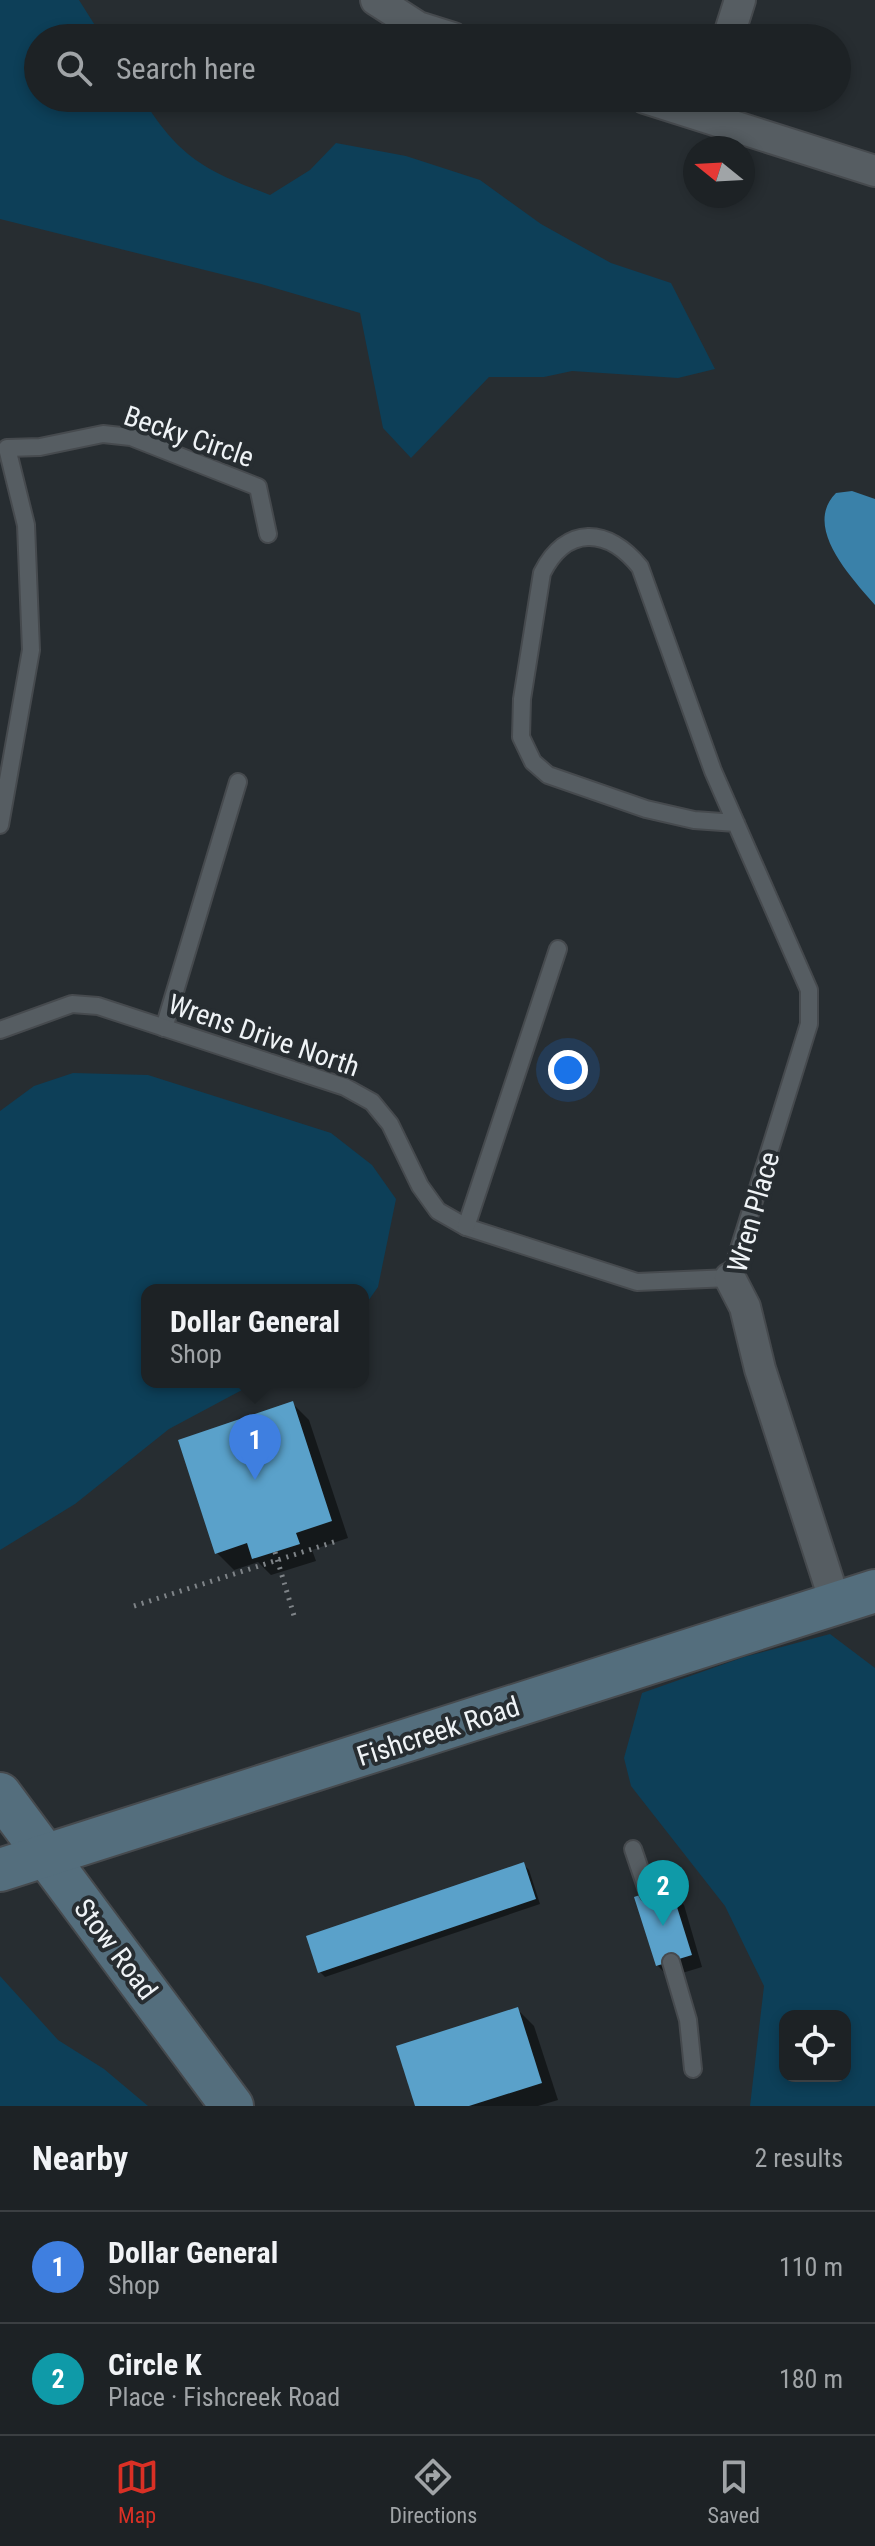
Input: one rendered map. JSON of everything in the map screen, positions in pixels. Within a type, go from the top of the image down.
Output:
[{"type":"main road","name":"Fishcreek Road","points":[[0,1870],[875,1591]]},
{"type":"main road","name":"Stow Road","points":[[0,1794],[232,2106]]},
{"type":"street","points":[[376,0],[413,24]]},
{"type":"street","points":[[732,24],[740,0]]},
{"type":"street","points":[[720,112],[875,171]]},
{"type":"street","name":"Wren Place","points":[[730,1278],[745,1307],[760,1369],[836,1605]]},
{"type":"lane","name":"Becky Circle","points":[[0,825],[31,650],[26,525],[7,448],[40,447],[103,434],[131,437],[258,487],[268,534]]},
{"type":"lane","name":"Wren Place","points":[[730,1278],[805,1038],[811,1007],[809,990],[736,823],[713,771],[640,567],[626,549],[608,540],[581,537],[565,542],[550,557],[542,573],[522,699],[521,737],[528,754],[548,775],[646,809],[694,820],[736,823]]},
{"type":"lane","points":[[164,1028],[238,782]]},
{"type":"lane","points":[[466,1227],[558,949]]},
{"type":"lane","name":"Wrens Drive North","points":[[0,1030],[72,1004],[98,1006],[345,1087],[372,1102],[390,1124],[420,1186],[438,1211],[466,1227],[637,1282],[730,1278]]},
{"type":"lane","points":[[633,1849],[648,1893]]},
{"type":"lane","points":[[671,1962],[688,2020],[693,2069]]},
{"type":"path","points":[[134,1606],[337,1541]]},
{"type":"path","points":[[275,1552],[295,1619]]},
{"type":"shaded area","points":[[0,0],[79,0],[94,24],[24,24],[24,112],[152,112],[169,135],[196,160],[228,178],[270,195],[310,170],[336,143],[406,156],[480,180],[541,224],[611,263],[671,283],[715,369],[678,378],[572,371],[544,377],[489,377],[411,458],[383,428],[360,313],[261,284],[0,219]]},
{"type":"shaded area","points":[[852,491],[875,499],[875,605],[844,567],[827,536],[827,506],[836,493]]},
{"type":"shaded area","points":[[73,1073],[148,1075],[331,1133],[372,1165],[396,1199],[378,1287],[369,1300],[369,1284],[141,1284],[141,1388],[246,1388],[169,1429],[75,1504],[0,1550],[0,1111],[34,1086]]},
{"type":"shaded area","points":[[830,1634],[875,1668],[875,2106],[750,2106],[764,1986],[725,1906],[631,1786],[624,1758],[642,1693],[744,1657]]},
{"type":"shaded area","points":[[0,1976],[58,2040],[104,2069],[148,2106],[0,2106]]},
{"type":"building","points":[[293,1401],[332,1521],[296,1533],[300,1544],[252,1559],[247,1543],[215,1554],[178,1440]]},
{"type":"building","points":[[524,1862],[536,1899],[318,1973],[306,1936]]},
{"type":"building","points":[[658,1889],[660,1894],[672,1891],[692,1955],[656,1966],[634,1897]]},
{"type":"building","points":[[518,2007],[542,2083],[469,2106],[415,2106],[396,2046]]},
{"type":"place","name":"Dollar General","points":[[255,1480]]},
{"type":"place","name":"Circle K","points":[[663,1926]]}]
